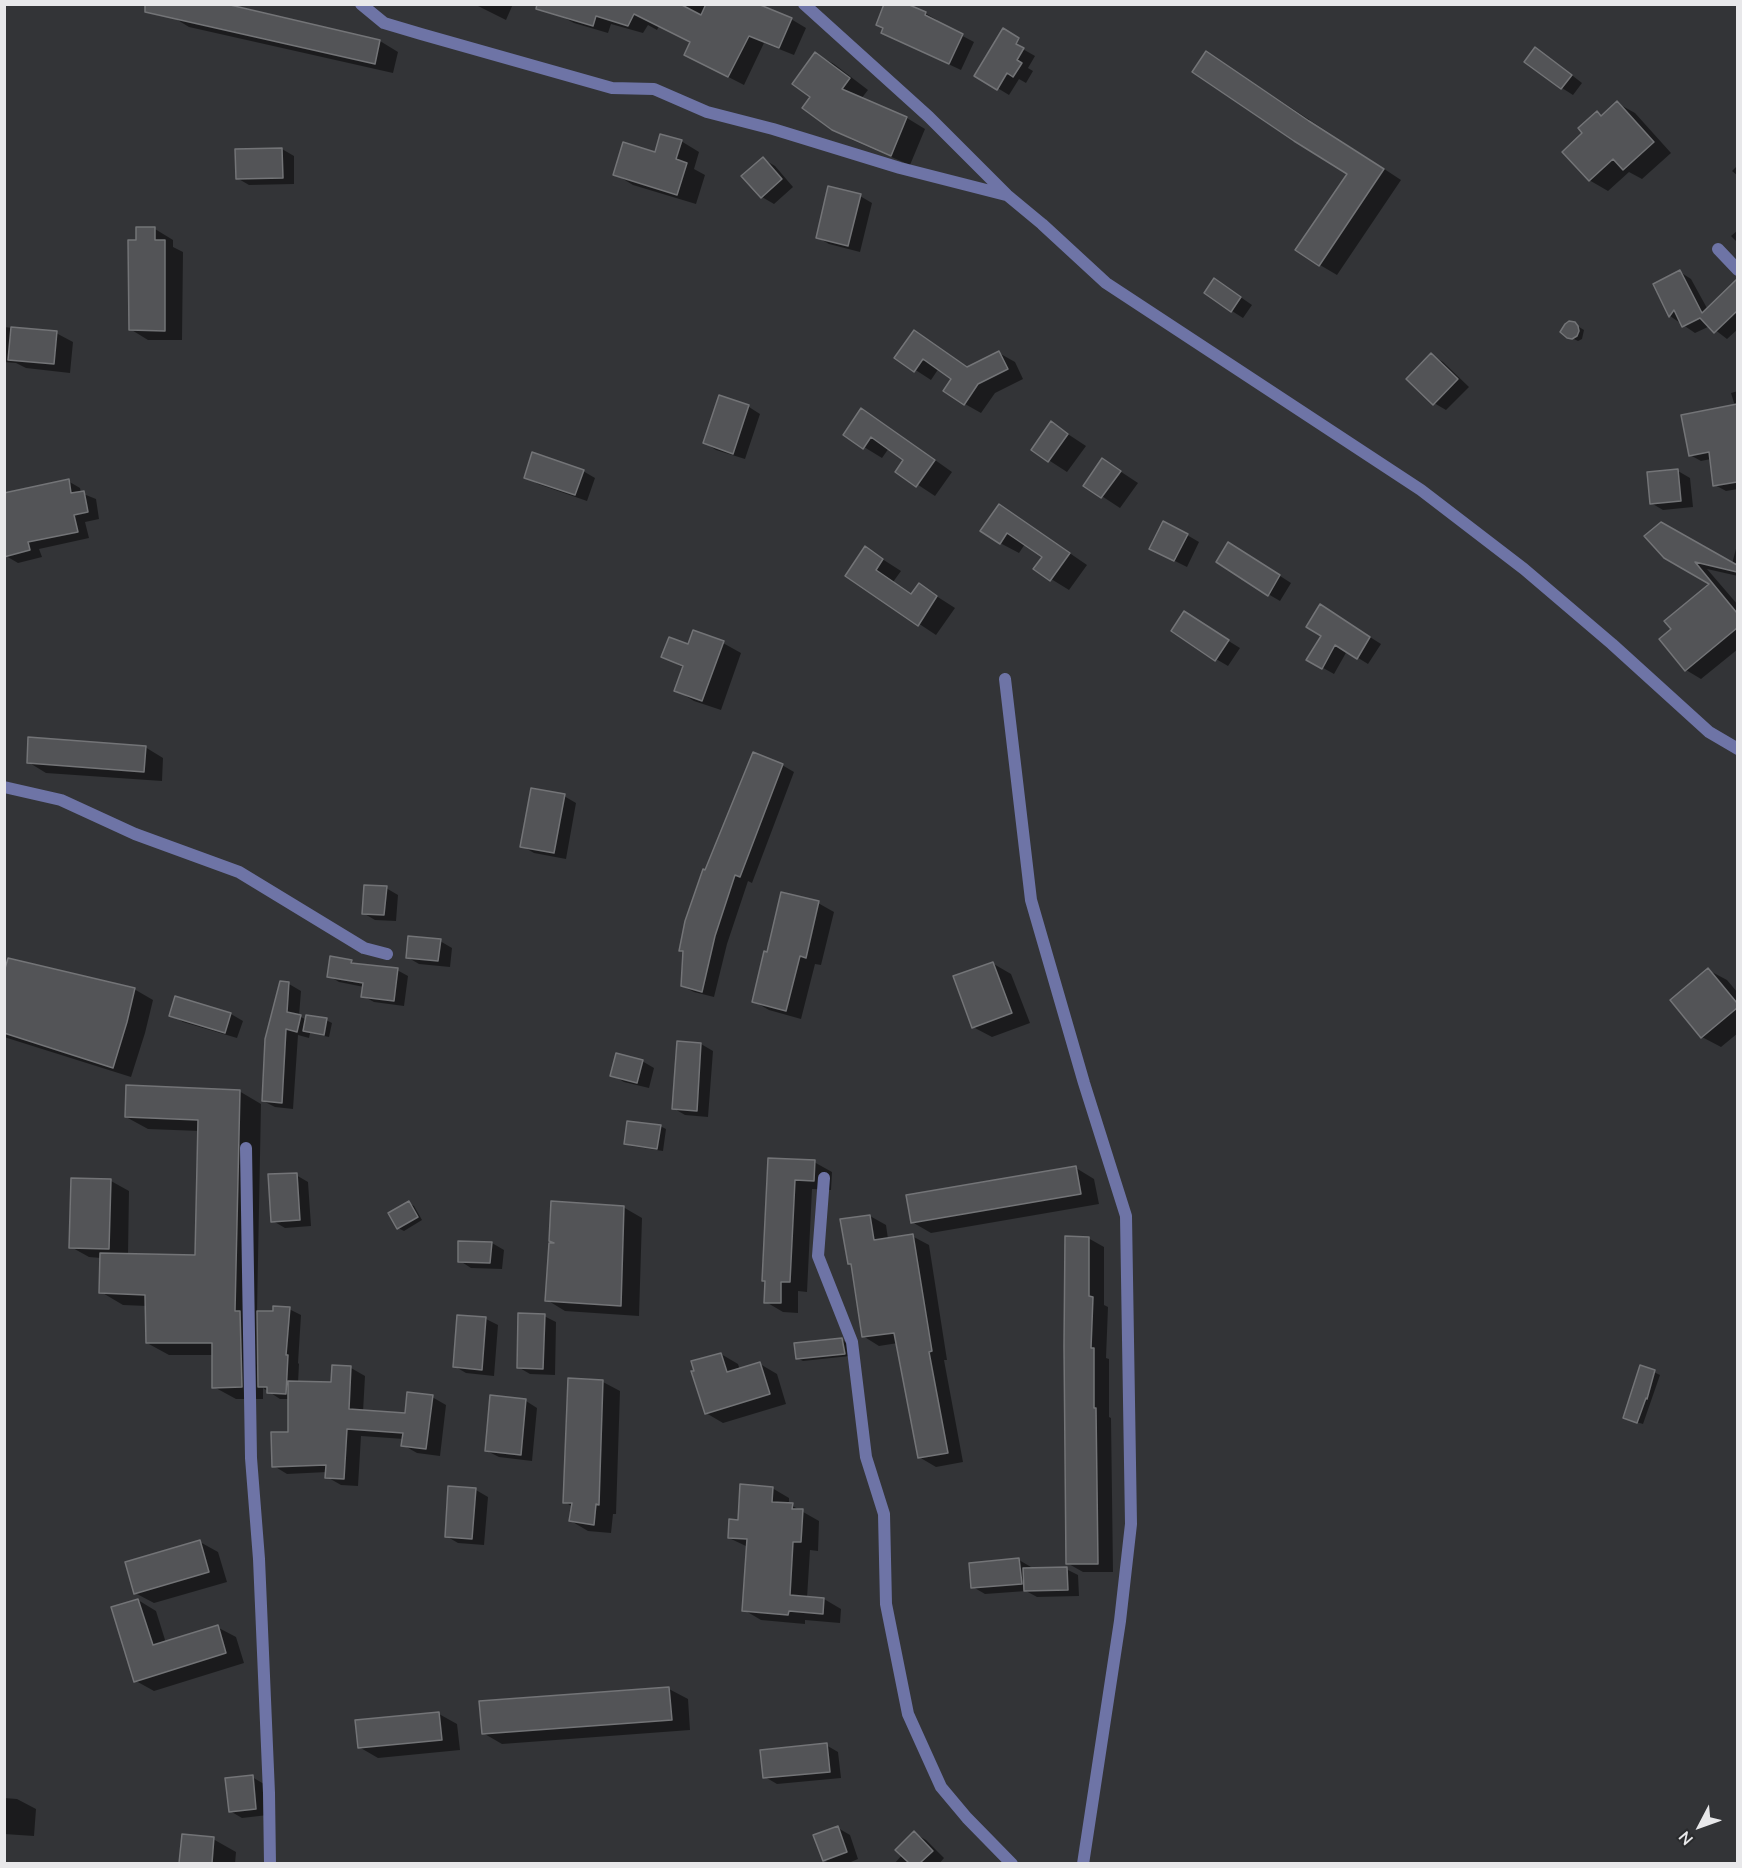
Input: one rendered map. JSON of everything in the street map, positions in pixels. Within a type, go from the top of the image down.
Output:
[{"type":"street","points":[[361,4],[384,22],[421,34],[612,88],[654,89],[707,112],[773,129],[900,168],[1007,195]]},
{"type":"street","points":[[804,4],[929,117],[1007,195],[1106,283],[1421,490],[1524,569],[1612,644],[1709,732],[1737,749]]},
{"type":"street","points":[[1718,249],[1737,270]]},
{"type":"street","points":[[1005,679],[1031,900],[1084,1083],[1126,1216],[1131,1524],[1120,1621],[1083,1863]]},
{"type":"street","points":[[4,787],[61,800],[135,834],[239,872],[364,948],[387,954]]},
{"type":"street","points":[[246,1148],[251,1458],[262,1629],[270,1863]]},
{"type":"street","points":[[824,1178],[818,1256],[852,1342],[866,1457],[884,1514],[886,1604],[909,1714],[941,1787],[967,1818],[1012,1863]]},
{"type":"building","points":[[145,4],[226,4],[380,40],[375,64],[145,12]]},
{"type":"building","points":[[537,4],[680,4],[701,15],[706,4],[758,4],[792,18],[779,48],[749,36],[728,77],[684,55],[690,42],[634,14],[628,26],[596,16],[593,26],[536,9]]},
{"type":"building","points":[[884,4],[907,4],[926,12],[925,15],[963,34],[949,64],[881,33],[883,28],[876,25]]},
{"type":"building","points":[[1003,28],[1019,38],[1016,44],[1024,48],[1017,60],[1022,63],[1013,77],[1007,73],[997,90],[974,76]]},
{"type":"building","points":[[1535,47],[1572,75],[1561,89],[1524,62]]},
{"type":"building","points":[[1206,51],[1384,169],[1319,266],[1295,250],[1347,174],[1192,72]]},
{"type":"building","points":[[815,52],[850,78],[842,89],[907,117],[891,156],[832,130],[802,108],[810,97],[792,84]]},
{"type":"building","points":[[1617,101],[1654,142],[1623,170],[1613,159],[1589,181],[1562,152],[1582,133],[1578,128],[1597,111],[1601,116]]},
{"type":"building","points":[[660,134],[682,140],[676,159],[687,163],[677,195],[613,175],[623,142],[655,152]]},
{"type":"building","points":[[282,148],[283,178],[236,179],[235,149]]},
{"type":"building","points":[[763,157],[782,179],[761,198],[741,176]]},
{"type":"building","points":[[828,186],[861,194],[848,246],[816,238]]},
{"type":"building","points":[[136,227],[155,227],[155,240],[165,240],[165,331],[129,330],[128,240],[136,240]]},
{"type":"building","points":[[1680,270],[1702,313],[1737,279],[1737,311],[1714,333],[1700,318],[1682,327],[1674,310],[1669,317],[1653,284]]},
{"type":"building","points":[[1214,278],[1241,297],[1231,312],[1204,293]]},
{"type":"building","points":[[1569,321],[1575,322],[1579,331],[1572,339],[1560,332]]},
{"type":"building","points":[[11,327],[57,331],[54,364],[8,360]]},
{"type":"building","points":[[914,330],[967,367],[999,351],[1008,369],[978,384],[964,405],[943,391],[951,379],[923,359],[914,372],[894,358]]},
{"type":"building","points":[[1431,353],[1458,379],[1433,405],[1406,379]]},
{"type":"building","points":[[719,395],[749,405],[733,454],[703,443]]},
{"type":"building","points":[[1737,404],[1737,482],[1713,486],[1709,452],[1689,456],[1681,415]]},
{"type":"building","points":[[861,408],[935,460],[916,487],[895,472],[903,460],[871,437],[863,449],[843,435]]},
{"type":"building","points":[[1051,421],[1068,434],[1048,462],[1031,450]]},
{"type":"building","points":[[532,452],[584,470],[575,495],[524,478]]},
{"type":"building","points":[[1102,458],[1121,471],[1101,498],[1083,486]]},
{"type":"building","points":[[1678,469],[1681,501],[1650,504],[1647,472]]},
{"type":"building","points":[[69,479],[71,493],[84,491],[88,512],[74,515],[78,532],[28,542],[30,550],[4,557],[4,493]]},
{"type":"building","points":[[999,504],[1070,553],[1050,581],[1033,569],[1042,557],[1007,533],[1000,544],[980,531]]},
{"type":"building","points":[[1163,521],[1188,534],[1174,561],[1149,549]]},
{"type":"building","points":[[1661,522],[1737,565],[1737,572],[1695,562],[1737,613],[1737,628],[1685,671],[1659,639],[1671,629],[1664,621],[1709,584],[1664,558],[1644,536]]},
{"type":"building","points":[[1228,542],[1280,575],[1268,596],[1216,562]]},
{"type":"building","points":[[865,546],[883,559],[876,570],[911,594],[919,583],[937,596],[918,626],[845,576]]},
{"type":"building","points":[[1320,604],[1370,637],[1357,659],[1335,645],[1322,669],[1306,660],[1321,636],[1306,627]]},
{"type":"building","points":[[1184,611],[1229,640],[1215,661],[1171,631]]},
{"type":"building","points":[[693,630],[724,641],[702,701],[674,691],[683,666],[661,657],[669,637],[688,644]]},
{"type":"building","points":[[28,737],[146,746],[144,772],[27,763]]},
{"type":"building","points":[[753,752],[783,764],[740,877],[735,875],[715,936],[702,992],[681,986],[683,951],[679,951],[685,921],[703,869],[705,870]]},
{"type":"building","points":[[531,788],[565,794],[554,853],[520,847]]},
{"type":"building","points":[[364,885],[387,886],[384,915],[362,914]]},
{"type":"building","points":[[781,892],[819,901],[806,958],[800,956],[786,1011],[752,1002]]},
{"type":"building","points":[[408,936],[441,939],[438,961],[406,958]]},
{"type":"building","points":[[330,956],[352,960],[351,963],[398,968],[394,1001],[361,997],[363,983],[327,977]]},
{"type":"building","points":[[8,958],[135,988],[113,1068],[4,1033],[4,972]]},
{"type":"building","points":[[993,962],[1012,1013],[972,1028],[953,976]]},
{"type":"building","points":[[1708,968],[1737,1003],[1737,1008],[1701,1038],[1670,1000]]},
{"type":"building","points":[[280,981],[289,982],[287,1012],[301,1015],[297,1032],[286,1029],[282,1103],[262,1101],[265,1039]]},
{"type":"building","points":[[175,996],[231,1013],[225,1033],[169,1016]]},
{"type":"building","points":[[306,1015],[327,1018],[324,1035],[303,1031]]},
{"type":"building","points":[[677,1041],[701,1043],[697,1111],[672,1109]]},
{"type":"building","points":[[616,1053],[643,1060],[637,1083],[610,1076]]},
{"type":"building","points":[[126,1085],[240,1090],[235,1311],[240,1311],[242,1387],[212,1388],[212,1343],[146,1343],[145,1295],[99,1293],[100,1253],[195,1255],[198,1120],[125,1117]]},
{"type":"building","points":[[627,1121],[661,1125],[657,1149],[624,1144]]},
{"type":"building","points":[[768,1158],[815,1160],[814,1181],[795,1180],[790,1282],[781,1282],[781,1303],[764,1303],[765,1281],[762,1281]]},
{"type":"building","points":[[1076,1166],[1081,1194],[911,1223],[906,1195]]},
{"type":"building","points":[[297,1173],[300,1220],[271,1222],[268,1174]]},
{"type":"building","points":[[71,1178],[111,1179],[109,1249],[69,1248]]},
{"type":"building","points":[[409,1201],[418,1217],[397,1229],[388,1213]]},
{"type":"building","points":[[551,1201],[624,1206],[621,1306],[545,1301],[549,1243],[554,1243],[549,1241]]},
{"type":"building","points":[[870,1215],[874,1240],[913,1234],[932,1351],[929,1352],[948,1453],[918,1458],[894,1333],[862,1337],[851,1264],[848,1264],[840,1219]]},
{"type":"building","points":[[1065,1236],[1089,1237],[1089,1296],[1093,1297],[1091,1348],[1094,1348],[1094,1408],[1096,1408],[1098,1564],[1066,1564]]},
{"type":"building","points":[[458,1241],[492,1242],[490,1263],[458,1262]]},
{"type":"building","points":[[273,1306],[290,1307],[286,1394],[267,1393],[267,1387],[258,1387],[257,1311],[273,1311]]},
{"type":"building","points":[[518,1313],[545,1314],[543,1369],[517,1368]]},
{"type":"building","points":[[457,1315],[486,1317],[482,1370],[453,1367]]},
{"type":"building","points":[[842,1338],[845,1354],[796,1359],[794,1343]]},
{"type":"building","points":[[721,1353],[727,1372],[760,1362],[770,1394],[705,1414],[691,1371],[694,1371],[691,1361]]},
{"type":"building","points":[[332,1365],[351,1366],[349,1409],[405,1413],[407,1392],[433,1395],[426,1449],[401,1446],[403,1433],[347,1429],[344,1479],[325,1478],[326,1465],[272,1467],[271,1432],[288,1432],[288,1381],[331,1382]]},
{"type":"building","points":[[1640,1365],[1655,1370],[1637,1423],[1623,1418]]},
{"type":"building","points":[[568,1378],[603,1380],[599,1505],[596,1504],[594,1525],[569,1521],[572,1503],[563,1503]]},
{"type":"building","points":[[490,1395],[526,1399],[521,1455],[485,1451]]},
{"type":"building","points":[[740,1484],[773,1487],[772,1502],[793,1503],[792,1509],[803,1509],[801,1542],[793,1542],[790,1595],[824,1598],[823,1614],[789,1611],[788,1615],[742,1611],[747,1539],[728,1538],[729,1519],[738,1520]]},
{"type":"building","points":[[448,1486],[476,1488],[472,1539],[445,1537]]},
{"type":"building","points":[[200,1540],[209,1572],[134,1594],[125,1562]]},
{"type":"building","points":[[1019,1558],[1022,1584],[971,1588],[969,1563]]},
{"type":"building","points":[[1067,1567],[1068,1590],[1024,1591],[1023,1568]]},
{"type":"building","points":[[138,1599],[153,1645],[218,1625],[226,1653],[134,1682],[111,1607]]},
{"type":"building","points":[[669,1687],[672,1720],[482,1734],[479,1701]]},
{"type":"building","points":[[439,1712],[442,1740],[358,1748],[355,1720]]},
{"type":"building","points":[[827,1743],[830,1772],[763,1778],[760,1750]]},
{"type":"building","points":[[253,1775],[256,1809],[229,1812],[225,1778]]},
{"type":"building","points":[[838,1826],[847,1852],[823,1861],[813,1835]]},
{"type":"building","points":[[914,1831],[933,1851],[920,1863],[909,1863],[895,1850]]},
{"type":"building","points":[[182,1834],[214,1837],[212,1863],[179,1863]]}]
